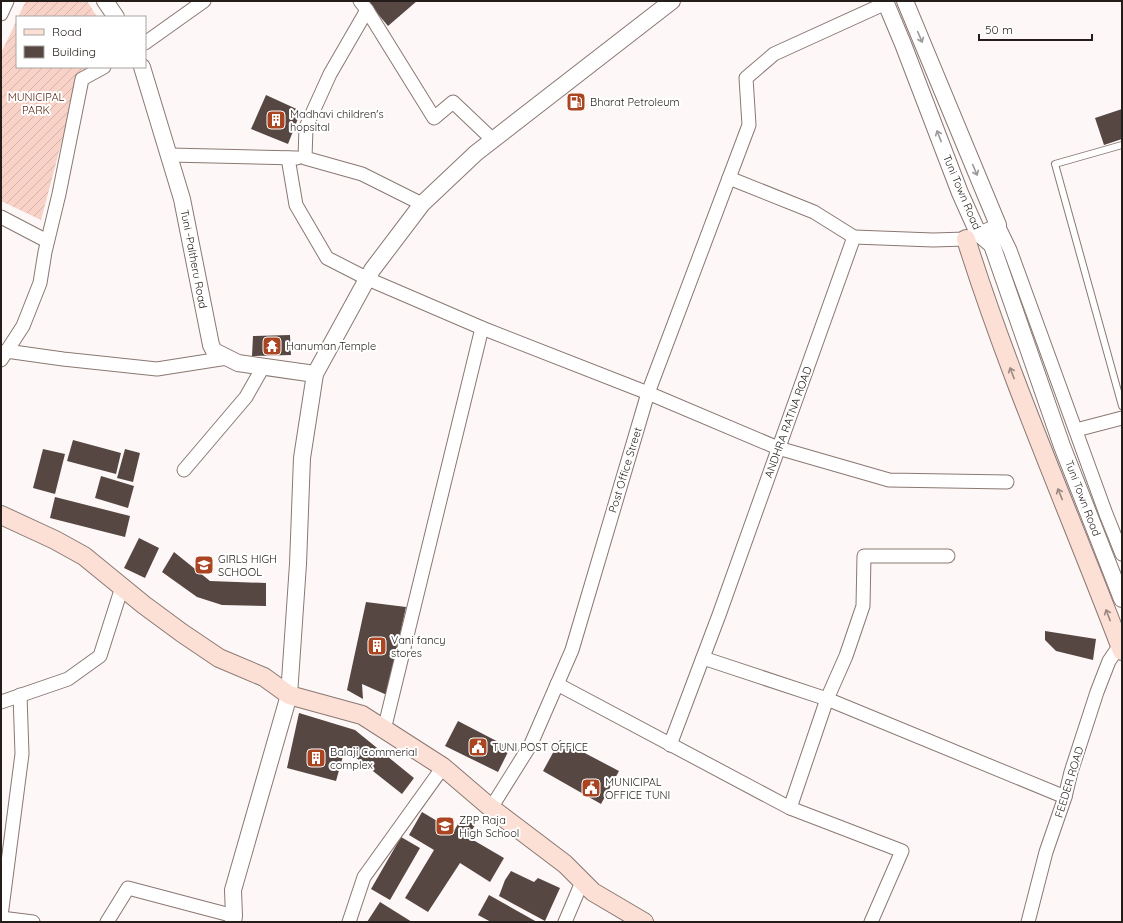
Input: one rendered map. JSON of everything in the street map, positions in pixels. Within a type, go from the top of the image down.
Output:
[{"type":"main road","points":[[972,236],[985,299],[1121,648]]},
{"type":"main road","points":[[1,516],[55,540],[84,556],[182,634],[219,658],[264,677],[289,695],[362,715],[443,767],[491,808],[564,864],[593,892],[643,922]]},
{"type":"street","points":[[1,14],[7,1]]},
{"type":"street","points":[[106,1],[115,16]]},
{"type":"street","points":[[146,42],[204,1]]},
{"type":"street","points":[[107,922],[128,888],[233,919],[233,890],[289,695],[298,564],[302,458],[315,374],[372,270],[422,204],[476,153],[672,1]]},
{"type":"street","name":"Tuni Town Road","points":[[905,1],[998,225],[992,245],[997,261],[1062,446],[1122,599]]},
{"type":"street","name":"Tuni Town Road","points":[[886,2],[960,193],[972,236],[992,245]]},
{"type":"street","name":"Post Office Street","points":[[491,808],[530,744],[572,650],[648,393],[730,178],[748,125],[746,78],[774,54],[886,2]]},
{"type":"street","points":[[363,5],[434,118],[453,102],[493,140]]},
{"type":"street","points":[[305,158],[306,127],[363,5]]},
{"type":"street","points":[[102,68],[82,79],[59,194],[47,241],[40,283],[23,326],[4,356],[63,359],[157,369],[227,358]]},
{"type":"street","name":"Tuni -Paltheru Road","points":[[142,68],[170,155],[182,199],[214,351],[238,363],[315,374]]},
{"type":"street","points":[[170,155],[305,158],[362,174],[422,204]]},
{"type":"street","points":[[288,158],[296,205],[327,258],[368,279],[482,328],[648,393],[778,448],[889,480],[1007,482]]},
{"type":"street","points":[[730,178],[814,212],[854,237],[933,240],[972,236],[998,225],[1010,250],[1122,554]]},
{"type":"street","points":[[1,217],[47,241]]},
{"type":"street","name":"ANDHRA RATNA ROAD","points":[[670,745],[703,658],[854,237]]},
{"type":"street","points":[[384,730],[482,328]]},
{"type":"street","points":[[184,470],[246,396],[263,367]]},
{"type":"street","points":[[1076,430],[1122,418]]},
{"type":"street","points":[[790,808],[827,699],[846,656],[863,606],[864,556],[948,556]]},
{"type":"street","points":[[1,702],[68,679],[100,656],[122,587]]},
{"type":"street","name":"FEEDER ROAD","points":[[1028,922],[1046,852],[1065,797],[1071,772],[1097,692],[1109,661],[1121,648]]},
{"type":"street","points":[[703,658],[827,699],[1065,797]]},
{"type":"street","points":[[557,684],[790,808],[902,851],[871,922]]},
{"type":"street","points":[[20,695],[22,754],[1,917],[33,922]]},
{"type":"street","points":[[349,922],[364,877],[443,767]]},
{"type":"street","points":[[565,922],[582,882]]},
{"type":"lane","points":[[1122,145],[1055,164],[1122,406]]},
{"type":"green space","points":[[26,1],[87,1],[96,16],[18,16]]},
{"type":"green space","name":"MUNICIPAL PARK","points":[[16,22],[16,68],[86,68],[78,80],[41,220],[1,201],[1,53]]},
{"type":"building","points":[[367,1],[417,1],[388,26]]},
{"type":"building","name":"Madhavi children's hopsital","points":[[266,95],[301,111],[288,144],[251,129]]},
{"type":"building","points":[[1122,109],[1122,139],[1104,145],[1095,118]]},
{"type":"building","name":"Hanuman Temple","points":[[290,335],[291,355],[252,356],[253,336]]},
{"type":"building","points":[[73,440],[121,453],[116,474],[67,461]]},
{"type":"building","points":[[43,449],[65,454],[55,494],[33,488]]},
{"type":"building","points":[[125,449],[140,453],[133,482],[117,478]]},
{"type":"building","points":[[101,476],[134,486],[128,508],[95,498]]},
{"type":"building","points":[[55,497],[130,516],[125,537],[50,518]]},
{"type":"building","points":[[139,538],[159,548],[145,578],[124,568]]},
{"type":"building","points":[[174,552],[210,581],[266,583],[266,606],[222,605],[197,597],[162,572]]},
{"type":"building","name":"Vani fancy stores","points":[[366,602],[406,607],[387,695],[362,684],[363,699],[347,690]]},
{"type":"building","points":[[1045,631],[1096,639],[1093,660],[1056,651],[1045,640]]},
{"type":"building","name":"Balaji Commerial complex","points":[[299,713],[355,730],[414,778],[402,794],[345,749],[336,781],[287,768]]},
{"type":"building","name":"TUNI POST OFFICE","points":[[458,721],[510,748],[498,772],[445,746]]},
{"type":"building","name":"MUNICIPAL OFFICE TUNI","points":[[560,740],[619,771],[601,804],[543,771]]},
{"type":"building","points":[[422,812],[454,831],[462,817],[475,825],[468,837],[504,858],[490,882],[460,863],[428,912],[405,898],[434,850],[409,835]]},
{"type":"building","points":[[401,837],[420,848],[390,900],[371,889]]},
{"type":"building","points":[[511,871],[534,882],[538,878],[560,888],[545,921],[499,896],[505,880]]},
{"type":"building","points":[[489,895],[537,922],[491,922],[478,915]]},
{"type":"building","points":[[380,902],[412,922],[367,922]]},
{"type":"place","name":"Bharat Petroleum","points":[[576,102]]},
{"type":"place","name":"Madhavi children's hopsital","points":[[276,120]]},
{"type":"place","name":"Hanuman Temple","points":[[272,346]]},
{"type":"place","name":"GIRLS HIGH SCHOOL","points":[[204,565]]},
{"type":"place","name":"Vani fancy stores","points":[[377,646]]},
{"type":"place","name":"TUNI POST OFFICE","points":[[478,747]]},
{"type":"place","name":"Balaji Commerial complex","points":[[316,758]]},
{"type":"place","name":"MUNICIPAL OFFICE TUNI","points":[[591,788]]},
{"type":"place","name":"ZPP Raja High School","points":[[445,826]]}]
